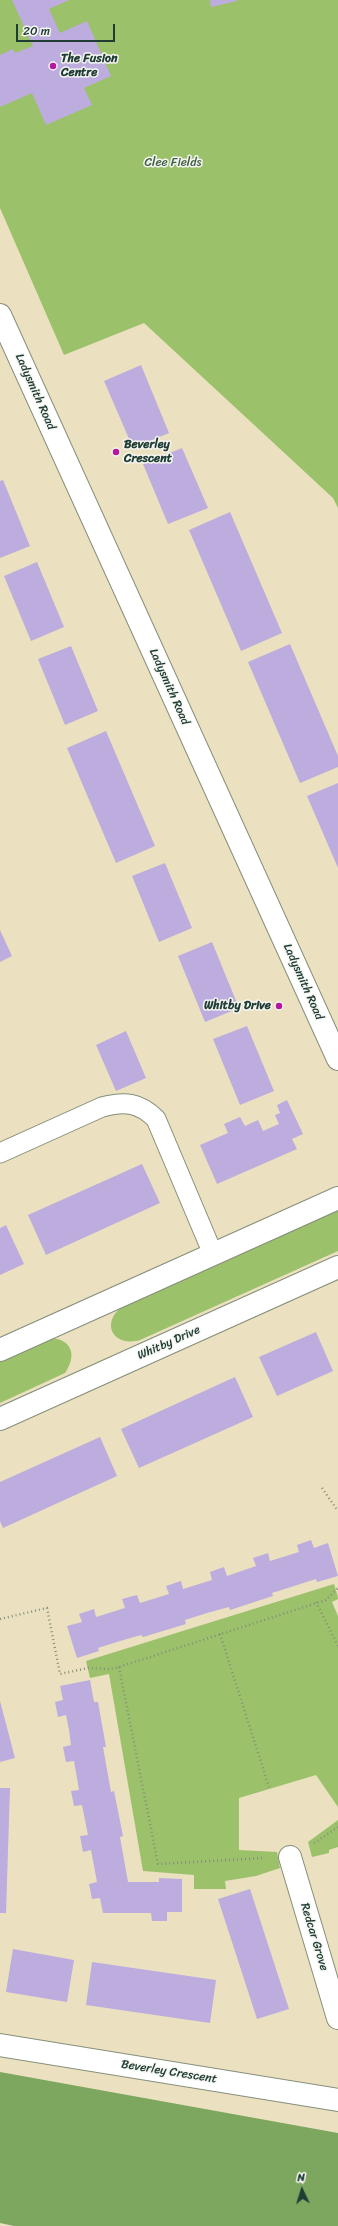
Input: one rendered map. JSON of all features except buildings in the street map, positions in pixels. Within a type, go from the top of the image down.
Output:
[{"type":"street","name":"Ladysmith Road","points":[[0,315],[5,339],[338,1059]]},
{"type":"street","points":[[0,1350],[338,1198]]},
{"type":"street","name":"Whitby Drive","points":[[0,1419],[338,1267]]},
{"type":"street","name":"Redcar Grove","points":[[290,1857],[338,2018]]},
{"type":"street","name":"Beverley Crescent","points":[[0,2045],[338,2100]]},
{"type":"lane","points":[[0,1153],[102,1107],[116,1103],[132,1103],[146,1109],[156,1119],[213,1254]]},
{"type":"path","points":[[322,1488],[338,1511]]},
{"type":"path","points":[[0,1619],[47,1608],[60,1674],[88,1668],[110,1670],[326,1600],[338,1588]]},
{"type":"path","points":[[316,1602],[338,1646]]},
{"type":"path","points":[[220,1634],[269,1787]]},
{"type":"path","points":[[119,1667],[158,1864],[290,1857]]},
{"type":"green space","name":"Clee Fields","points":[[0,0],[338,0],[338,508],[333,498],[144,323],[64,355],[0,208]]},
{"type":"green space","points":[[338,1210],[338,1251],[140,1340],[122,1340],[116,1337],[112,1332],[112,1318],[117,1311],[125,1305]]},
{"type":"green space","points":[[48,1338],[62,1341],[70,1348],[71,1360],[65,1373],[0,1403],[0,1360]]},
{"type":"green space","points":[[334,1584],[338,1597],[338,1599],[332,1602],[338,1616],[338,1807],[316,1775],[239,1798],[239,1850],[277,1852],[280,1868],[256,1876],[225,1881],[226,1889],[194,1889],[194,1875],[143,1871],[109,1674],[90,1678],[86,1661]]},
{"type":"green space","points":[[338,1820],[338,1847],[329,1850],[329,1853],[312,1857],[308,1842]]},
{"type":"green space","points":[[0,2072],[338,2133],[338,2226],[14,2226],[0,2223]]},
{"type":"place","name":"The Fusion Centre","points":[[53,66]]},
{"type":"place","name":"Beverley Crescent","points":[[116,452]]},
{"type":"place","name":"Whitby Drive","points":[[279,1006]]}]
